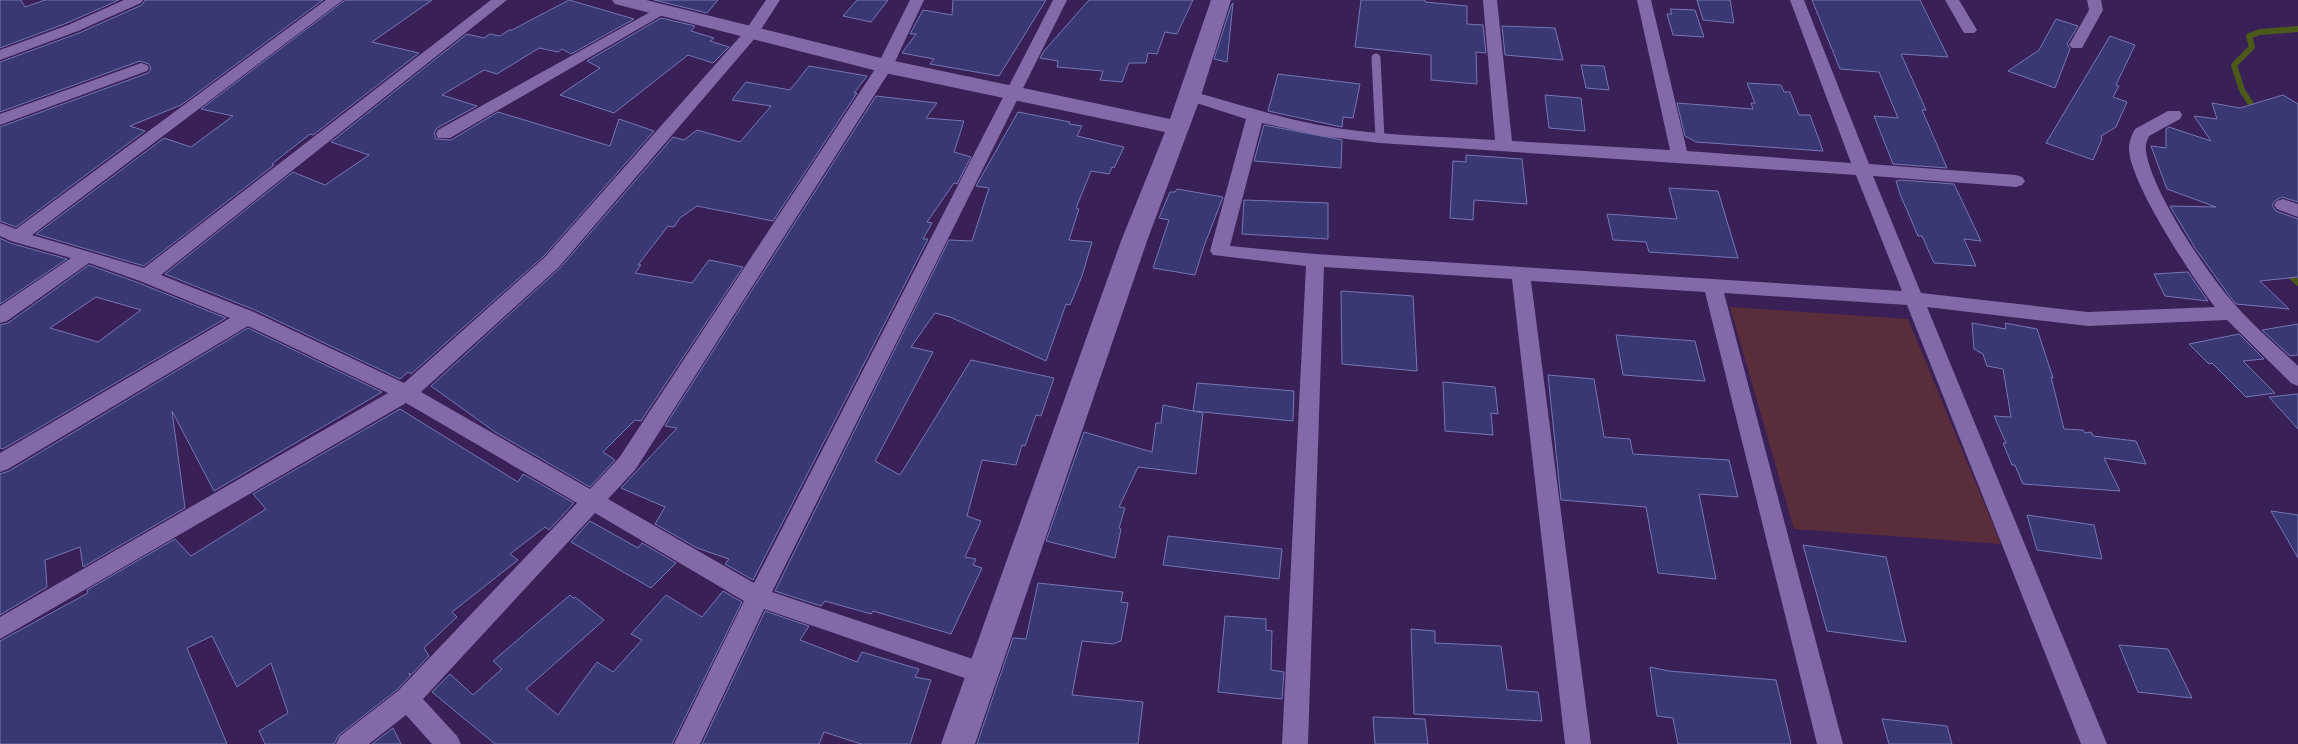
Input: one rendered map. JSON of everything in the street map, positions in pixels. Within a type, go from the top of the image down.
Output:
[{"type":"main road","points":[[958,744],[1134,241],[1190,96],[1221,0]]},
{"type":"main road","points":[[628,1],[750,34],[885,66],[1013,95],[1178,128]]},
{"type":"street","points":[[0,54],[74,28],[136,0]]},
{"type":"street","points":[[9,233],[336,0]]},
{"type":"street","points":[[146,276],[500,0]]},
{"type":"street","points":[[0,629],[406,393],[503,308],[552,262],[750,34],[773,0]]},
{"type":"street","points":[[349,744],[407,699],[627,464],[885,66],[917,0]]},
{"type":"street","points":[[687,744],[758,597],[1060,0]]},
{"type":"street","points":[[1490,0],[1504,146]]},
{"type":"street","points":[[1644,0],[1680,156]]},
{"type":"street","points":[[1797,0],[1862,169],[2094,744]]},
{"type":"street","points":[[1952,0],[1969,30]]},
{"type":"street","points":[[2077,45],[2096,10],[2094,0]]},
{"type":"street","points":[[444,134],[661,10]]},
{"type":"street","points":[[0,120],[141,68]]},
{"type":"street","points":[[1190,96],[1255,116],[1322,131],[1380,138],[1680,156],[2016,181]]},
{"type":"street","points":[[2174,115],[2141,133],[2137,149],[2143,170],[2165,214],[2195,266],[2233,313],[2298,378]]},
{"type":"street","points":[[1255,116],[1219,251],[1314,260],[1915,299],[2088,319],[2233,313]]},
{"type":"street","points":[[9,233],[146,276],[247,317],[406,393],[758,597],[982,673]]},
{"type":"street","points":[[0,316],[87,256]]},
{"type":"street","points":[[1296,744],[1314,260]]},
{"type":"street","points":[[1521,274],[1578,744]]},
{"type":"street","points":[[1713,286],[1830,744]]},
{"type":"street","points":[[0,463],[247,317]]},
{"type":"street","points":[[407,699],[448,744]]},
{"type":"lane","points":[[1376,58],[1380,138]]},
{"type":"shaded area","points":[[1730,307],[1908,319],[2001,544],[1794,529]]},
{"type":"building","points":[[0,0],[21,0],[25,7],[45,0],[119,0],[67,23],[0,48]]},
{"type":"building","points":[[145,0],[323,0],[181,105],[130,126],[145,131],[16,227],[0,221],[0,127],[148,73],[151,69],[149,64],[140,61],[0,112],[0,62],[79,33],[142,5]]},
{"type":"building","points":[[345,0],[432,0],[372,42],[419,53],[313,135],[310,134],[272,164],[274,165],[144,266],[36,234],[164,138],[191,147],[233,116],[201,109]]},
{"type":"building","points":[[569,0],[634,19],[571,54],[562,49],[558,52],[539,48],[497,74],[484,70],[442,95],[477,106],[437,128],[434,133],[436,139],[451,140],[498,112],[610,146],[619,119],[654,131],[544,256],[411,374],[408,372],[400,379],[255,310],[165,274],[293,172],[325,185],[369,155],[331,142],[467,34],[484,38],[490,34],[500,36]]},
{"type":"building","points":[[654,0],[718,0],[707,13]]},
{"type":"building","points":[[857,0],[888,0],[871,22],[843,16]]},
{"type":"building","points":[[953,0],[1046,0],[999,76],[930,64],[934,59],[902,53],[916,34],[910,34],[923,10],[952,15]]},
{"type":"building","points":[[1089,0],[1193,0],[1177,34],[1165,32],[1157,54],[1148,53],[1146,63],[1129,63],[1122,82],[1100,80],[1103,71],[1057,67],[1058,61],[1040,58]]},
{"type":"building","points":[[1361,0],[1425,0],[1425,2],[1467,6],[1467,24],[1483,25],[1486,53],[1476,52],[1477,84],[1431,80],[1431,55],[1355,47]]},
{"type":"building","points":[[1697,0],[1730,0],[1734,23],[1703,20]]},
{"type":"building","points":[[1812,0],[1920,0],[1948,57],[1901,54],[1926,110],[1922,110],[1947,168],[1893,164],[1874,116],[1898,118],[1879,72],[1840,69]]},
{"type":"building","points":[[1233,3],[1227,62],[1214,59]]},
{"type":"building","points":[[1670,9],[1695,10],[1704,37],[1673,35],[1667,14],[1672,14]]},
{"type":"building","points":[[661,18],[695,26],[691,31],[714,38],[710,41],[729,47],[713,63],[688,55],[614,113],[560,95],[600,68],[587,61]]},
{"type":"building","points":[[2056,19],[2078,26],[2067,44],[2070,49],[2055,88],[2008,71],[2039,50]]},
{"type":"building","points":[[1502,26],[1555,28],[1563,60],[1505,55]]},
{"type":"building","points":[[2110,36],[2135,45],[2116,85],[2119,86],[2113,97],[2127,102],[2116,127],[2101,136],[2102,139],[2093,160],[2046,143]]},
{"type":"building","points":[[1581,65],[1604,66],[1609,90],[1586,88]]},
{"type":"building","points":[[809,66],[867,76],[854,93],[857,93],[773,221],[697,206],[680,218],[674,227],[668,226],[638,265],[641,265],[635,273],[692,283],[709,260],[743,267],[641,421],[635,420],[603,452],[615,460],[590,487],[495,432],[431,386],[560,268],[673,137],[684,140],[697,130],[740,142],[771,106],[732,100],[746,82],[790,90]]},
{"type":"building","points":[[1278,74],[1360,84],[1353,118],[1343,117],[1342,127],[1268,111]]},
{"type":"building","points":[[1747,83],[1781,85],[1784,92],[1790,92],[1799,115],[1810,115],[1823,151],[1696,142],[1685,136],[1677,103],[1753,109],[1751,103],[1755,103]]},
{"type":"building","points":[[1545,95],[1581,98],[1585,131],[1549,128]]},
{"type":"building","points":[[2283,95],[2298,104],[2298,202],[2282,197],[2272,205],[2276,211],[2298,219],[2298,277],[2260,281],[2289,309],[2236,304],[2195,248],[2170,206],[2216,207],[2167,189],[2151,146],[2166,148],[2166,129],[2169,127],[2211,141],[2194,116],[2217,119],[2212,103],[2240,108]]},
{"type":"building","points":[[876,96],[937,103],[926,118],[964,121],[954,152],[971,157],[957,184],[954,183],[927,222],[932,223],[923,239],[928,239],[753,580],[725,564],[729,559],[697,548],[655,524],[665,507],[621,488],[677,428],[665,426]]},
{"type":"building","points":[[1018,112],[1070,122],[1069,124],[1082,126],[1077,136],[1124,147],[1109,174],[1091,171],[1076,208],[1079,209],[1069,240],[1092,242],[1082,276],[1070,305],[1066,304],[1046,361],[950,317],[935,313],[911,347],[933,352],[875,461],[900,475],[971,360],[1054,378],[1041,416],[1036,415],[1025,446],[1022,445],[1016,465],[982,460],[967,516],[981,521],[965,557],[976,559],[973,565],[982,568],[951,634],[873,611],[871,614],[825,601],[821,606],[775,591],[949,240],[972,241],[989,188],[976,186]]},
{"type":"building","points":[[1264,125],[1342,140],[1341,168],[1254,161]]},
{"type":"building","points":[[1466,155],[1522,159],[1527,204],[1474,200],[1473,220],[1450,218],[1453,161],[1466,162]]},
{"type":"building","points":[[1896,181],[1954,184],[1981,241],[1964,239],[1976,266],[1934,263],[1922,236],[1918,236],[1900,194]]},
{"type":"building","points":[[1669,188],[1718,191],[1738,258],[1649,252],[1646,242],[1613,240],[1607,214],[1677,219]]},
{"type":"building","points":[[1177,189],[1223,197],[1195,275],[1153,268],[1169,220],[1159,218],[1170,192],[1175,192]]},
{"type":"building","points":[[1244,200],[1328,203],[1328,239],[1242,234]]},
{"type":"building","points":[[0,238],[10,243],[67,259],[0,304]]},
{"type":"building","points":[[89,265],[226,318],[3,449],[0,448],[0,325],[8,323]],"holes":[[[96,297],[141,310],[98,342],[50,328]]]},
{"type":"building","points":[[2188,272],[2208,301],[2165,296],[2154,274]]},
{"type":"building","points":[[1341,291],[1413,296],[1417,371],[1342,364]]},
{"type":"building","points":[[1972,323],[2006,329],[2005,323],[2037,329],[2053,378],[2051,377],[2064,429],[2083,430],[2085,433],[2091,432],[2093,436],[2136,441],[2146,464],[2104,458],[2120,491],[2023,484],[2015,465],[2012,465],[2003,443],[2006,443],[1994,416],[2011,417],[2003,369],[1987,366],[1983,354],[1974,349]]},
{"type":"building","points":[[2298,324],[2298,355],[2290,356],[2262,330]]},
{"type":"building","points":[[248,328],[382,392],[214,491],[172,411],[185,508],[83,567],[80,547],[45,560],[47,587],[0,615],[0,474],[9,471]]},
{"type":"building","points":[[2239,334],[2264,359],[2243,361],[2275,393],[2246,397],[2212,363],[2209,364],[2189,344]]},
{"type":"building","points":[[1616,335],[1695,341],[1705,381],[1623,375]]},
{"type":"building","points":[[1548,375],[1594,379],[1604,437],[1630,439],[1633,454],[1729,460],[1738,497],[1699,494],[1716,579],[1658,573],[1646,507],[1561,500]]},
{"type":"building","points":[[1443,382],[1495,387],[1498,414],[1491,413],[1493,435],[1445,431]]},
{"type":"building","points":[[1197,383],[1294,391],[1293,421],[1193,411]]},
{"type":"building","points":[[2298,394],[2298,429],[2269,397]]},
{"type":"building","points":[[1163,405],[1203,413],[1196,474],[1138,467],[1119,507],[1125,508],[1119,528],[1121,529],[1115,558],[1046,541],[1084,432],[1152,452],[1156,423],[1161,423]]},
{"type":"building","points":[[400,409],[518,482],[523,474],[574,503],[549,530],[545,527],[510,554],[518,560],[452,612],[457,617],[424,648],[429,656],[411,675],[409,673],[410,676],[397,690],[339,735],[334,744],[265,744],[259,731],[288,713],[271,663],[237,687],[212,636],[187,648],[227,744],[0,744],[0,641],[88,593],[87,590],[175,539],[191,556],[266,509],[253,494]]},
{"type":"building","points":[[2271,511],[2298,515],[2298,558]]},
{"type":"building","points":[[2027,515],[2094,525],[2102,559],[2037,550]]},
{"type":"building","points":[[590,521],[638,548],[642,543],[676,563],[651,588],[571,542]]},
{"type":"building","points":[[1168,536],[1282,549],[1279,579],[1163,565]]},
{"type":"building","points":[[1803,545],[1886,557],[1906,642],[1827,631]]},
{"type":"building","points":[[1038,583],[1123,592],[1121,602],[1128,603],[1121,641],[1113,644],[1082,641],[1072,695],[1143,702],[1138,744],[977,744],[1013,638],[1026,639]]},
{"type":"building","points":[[723,591],[742,602],[672,744],[495,744],[432,692],[450,674],[473,695],[502,669],[493,661],[570,595],[604,620],[526,689],[558,715],[597,662],[613,672],[642,640],[631,634],[666,595],[702,617]]},
{"type":"building","points":[[765,611],[809,626],[800,640],[857,662],[862,652],[919,669],[915,677],[931,680],[910,744],[861,744],[824,732],[819,744],[702,744]]},
{"type":"building","points":[[1225,616],[1266,619],[1266,630],[1272,631],[1271,670],[1284,672],[1282,699],[1218,692]]},
{"type":"building","points":[[1411,629],[1435,631],[1435,643],[1501,646],[1507,690],[1538,692],[1542,721],[1414,714]]},
{"type":"building","points":[[2119,645],[2168,649],[2192,698],[2138,692]]},
{"type":"building","points":[[1650,667],[1669,671],[1776,680],[1791,744],[1678,744],[1673,718],[1657,716]]},
{"type":"building","points":[[1373,717],[1425,719],[1428,744],[1375,744]]},
{"type":"building","points":[[1882,719],[1947,726],[1952,744],[1889,744]]},
{"type":"building","points":[[393,728],[401,744],[372,744]]},
{"type":"waterway","points":[[2256,112],[2242,90],[2234,65],[2252,47],[2249,36],[2260,32],[2298,29]]},
{"type":"waterway","points":[[2285,270],[2298,283]]}]
